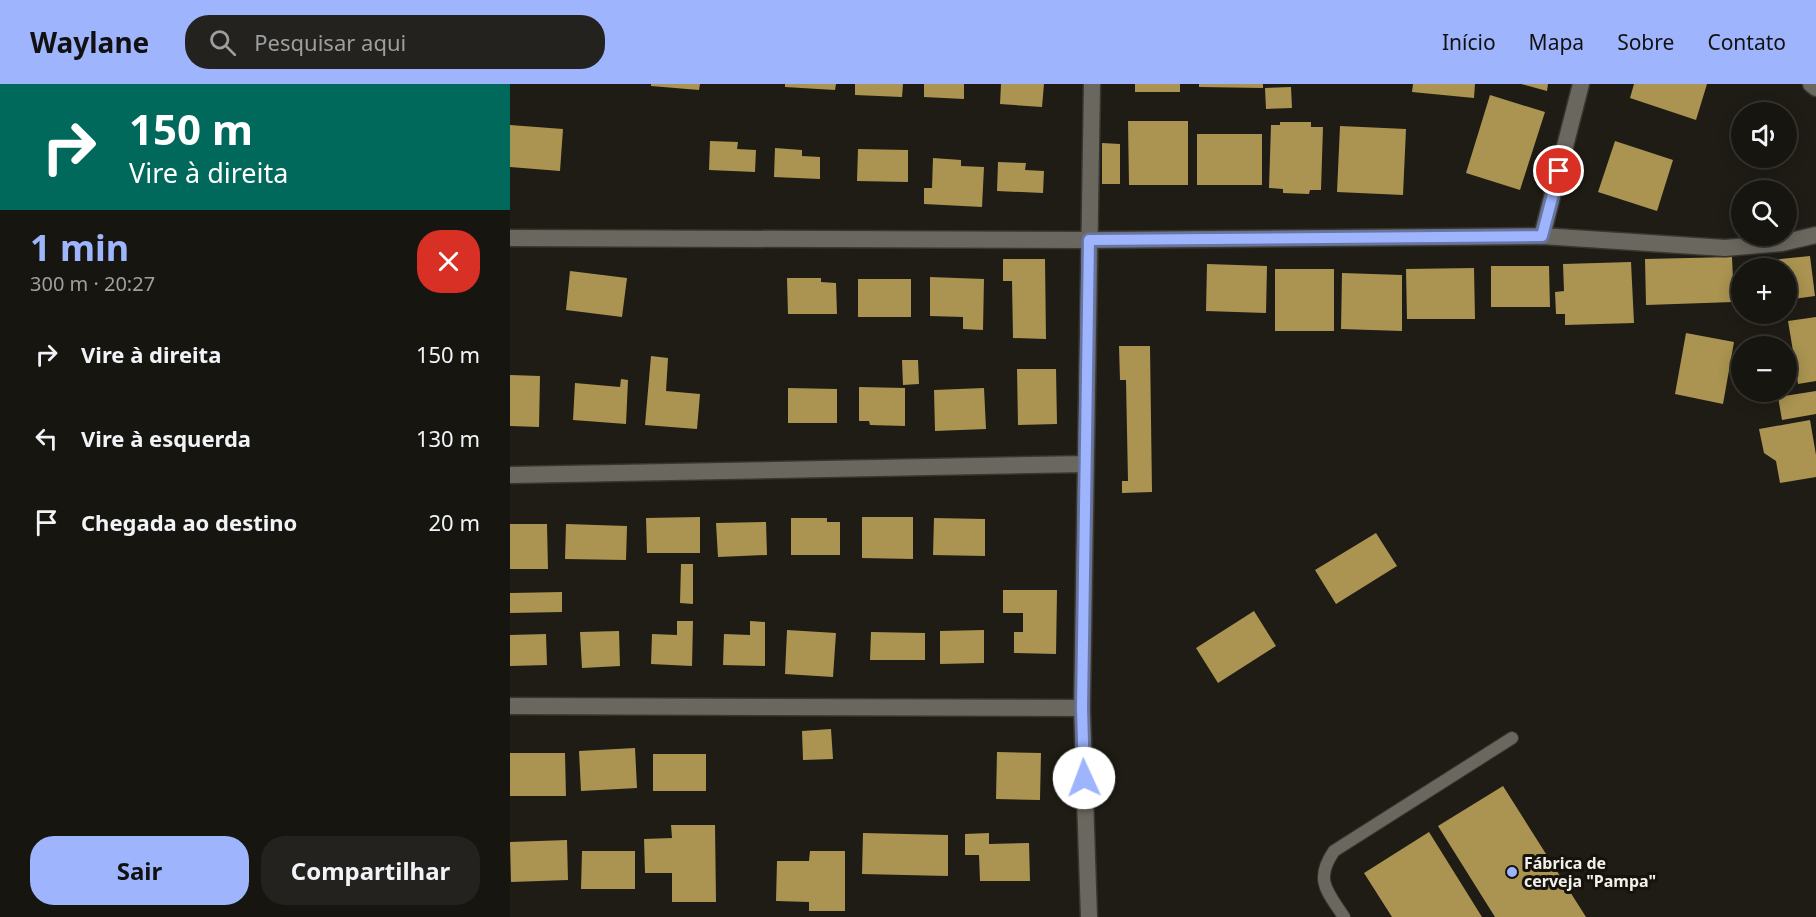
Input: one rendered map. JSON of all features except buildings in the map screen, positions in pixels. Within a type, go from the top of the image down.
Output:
[{"type":"street","points":[[1089,917],[1082,708],[1092,84]]},
{"type":"street","points":[[1542,236],[1581,84]]},
{"type":"street","points":[[1811,84],[1816,88]]},
{"type":"street","points":[[510,238],[1089,240],[1542,236],[1725,248],[1782,243],[1816,235]]},
{"type":"street","points":[[510,475],[1085,464]]},
{"type":"street","points":[[510,706],[1082,708]]},
{"type":"lane","points":[[1344,917],[1328,891],[1322,876],[1326,863],[1334,851],[1512,738]]},
{"type":"place","name":"Fábrica de cerveja \"Pampa\"","points":[[1512,872]]},
{"type":"route","points":[[1084,778],[1082,708],[1089,240],[1542,236],[1559,171]]}]
